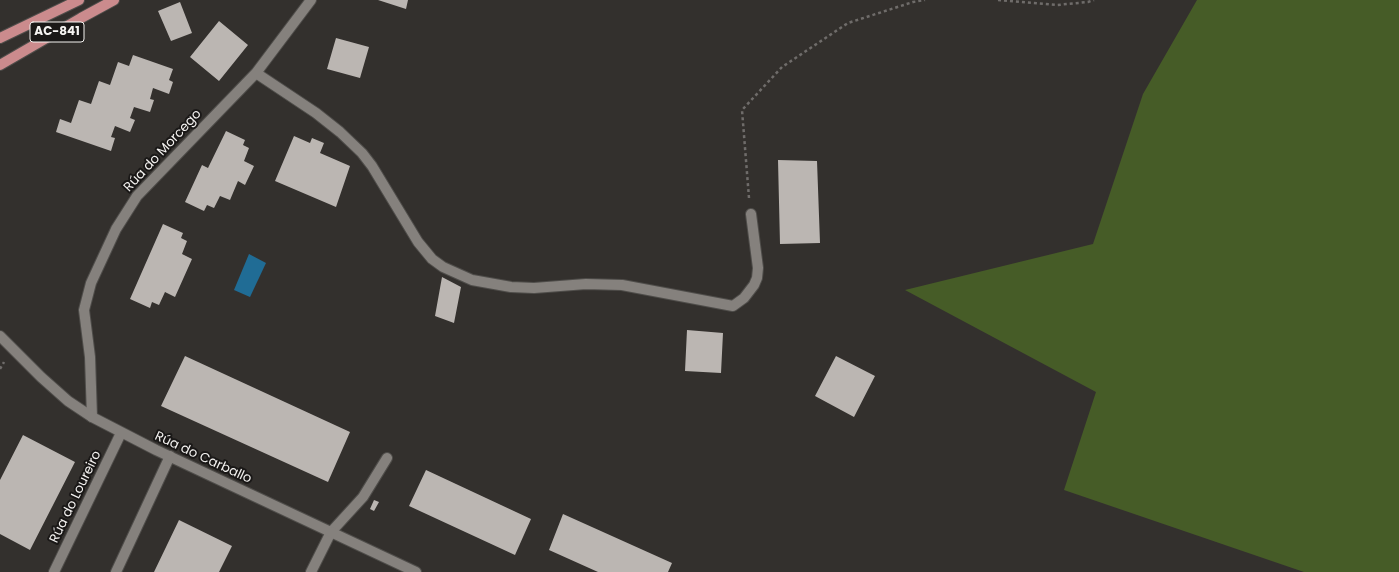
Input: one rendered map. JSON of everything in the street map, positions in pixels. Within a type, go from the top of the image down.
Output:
[{"type":"main road","name":"AC-841","points":[[0,65],[114,0]]},
{"type":"main road","name":"AC-841","points":[[0,38],[76,1]]},
{"type":"street","points":[[81,18],[105,0]]},
{"type":"street","name":"Rúa do Morcego","points":[[92,417],[90,356],[84,310],[91,283],[116,229],[137,196],[256,73],[311,0]]},
{"type":"street","points":[[256,73],[316,113],[340,132],[362,153],[372,166],[418,242],[432,259],[443,267],[472,280],[511,287],[534,288],[586,284],[622,285],[733,306],[744,298],[754,285],[757,278],[758,268],[751,214]]},
{"type":"street","name":"Rúa do Carballo","points":[[0,336],[41,377],[68,401],[92,417],[121,433],[416,572]]},
{"type":"street","name":"Rúa do Loureiro","points":[[54,572],[121,433]]},
{"type":"street","points":[[116,572],[170,456]]},
{"type":"street","points":[[311,572],[331,532],[362,497],[387,458]]},
{"type":"path","points":[[751,214],[742,110],[782,67],[848,23],[914,2],[925,0]]},
{"type":"path","points":[[998,0],[1057,5],[1094,0]]},
{"type":"green space","points":[[1197,0],[1399,0],[1399,572],[1304,572],[1064,490],[1096,392],[905,290],[1093,244],[1143,94]]},
{"type":"water","points":[[249,254],[266,263],[250,297],[234,290]]},
{"type":"building","points":[[378,0],[408,0],[406,9]]},
{"type":"building","points":[[180,2],[192,33],[171,41],[158,11]]},
{"type":"building","points":[[219,21],[248,45],[219,81],[190,57]]},
{"type":"building","points":[[336,38],[369,47],[360,78],[327,69]]},
{"type":"building","points":[[133,55],[173,69],[169,80],[173,82],[169,94],[153,88],[150,99],[154,100],[150,112],[134,107],[130,118],[135,120],[130,132],[115,126],[111,137],[115,138],[111,151],[56,132],[60,119],[71,123],[79,100],[91,104],[99,81],[110,85],[118,62],[129,66]]},
{"type":"building","points":[[226,131],[245,140],[243,145],[249,148],[244,161],[254,166],[245,185],[238,181],[230,200],[220,196],[214,208],[207,205],[204,211],[185,202],[202,165],[208,168]]},
{"type":"building","points":[[294,136],[310,143],[312,138],[324,143],[320,153],[350,166],[336,207],[275,181]]},
{"type":"building","points":[[778,160],[817,161],[820,243],[780,244]]},
{"type":"building","points":[[163,224],[183,233],[181,238],[187,241],[182,254],[192,259],[175,297],[165,292],[159,305],[152,302],[150,308],[130,299]]},
{"type":"building","points":[[442,277],[461,287],[454,323],[435,316]]},
{"type":"building","points":[[687,330],[723,333],[721,373],[685,371]]},
{"type":"building","points":[[185,356],[350,432],[328,482],[161,406]]},
{"type":"building","points":[[836,356],[875,376],[854,417],[815,396]]},
{"type":"building","points":[[23,435],[75,462],[30,550],[0,534],[0,480]]},
{"type":"building","points":[[426,470],[531,519],[515,555],[409,506]]},
{"type":"building","points":[[374,500],[379,502],[374,511],[370,509]]},
{"type":"building","points":[[563,514],[672,563],[668,572],[598,572],[549,550]]},
{"type":"building","points":[[179,520],[232,546],[219,572],[154,572]]}]
